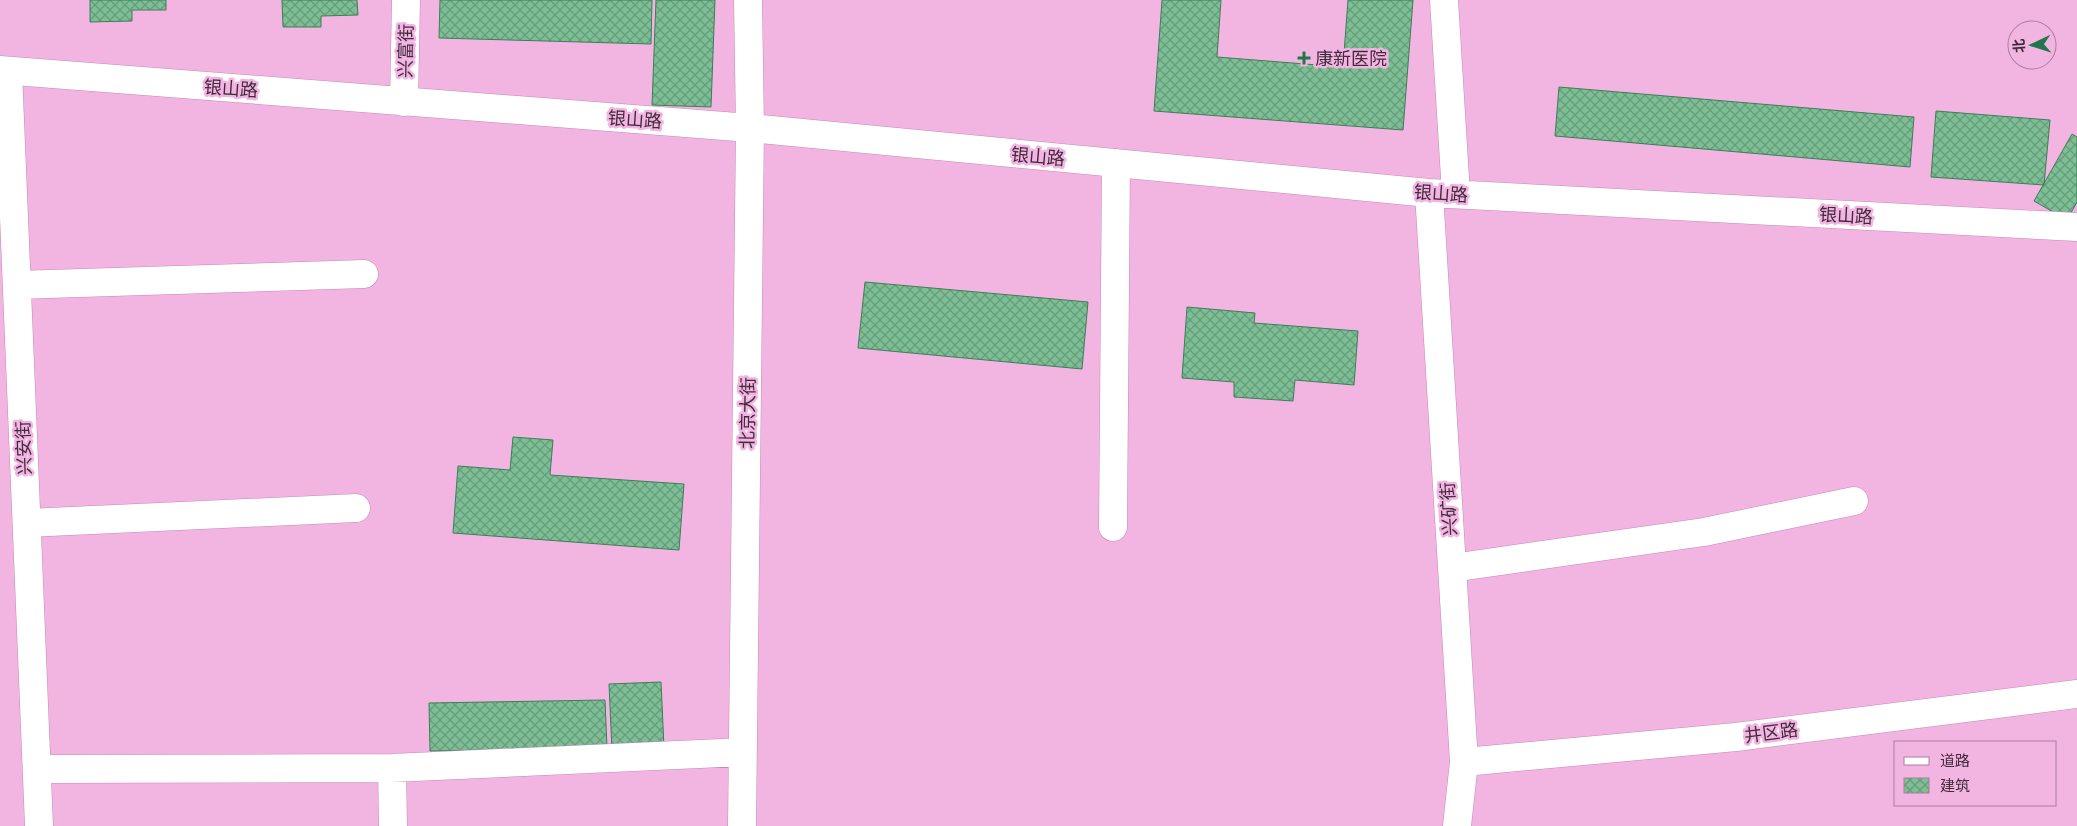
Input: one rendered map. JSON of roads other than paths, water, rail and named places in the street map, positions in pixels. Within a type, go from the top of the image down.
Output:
[{"type":"street","name":"兴富街","points":[[404,102],[406,0]]},
{"type":"street","name":"北京大街","points":[[742,826],[750,128],[748,0]]},
{"type":"street","points":[[1444,0],[1456,194]]},
{"type":"street","name":"银山路","points":[[4,71],[750,128],[1429,192],[2077,227]]},
{"type":"street","name":"兴安街","points":[[4,71],[17,285],[39,826]]},
{"type":"street","points":[[1113,527],[1116,163]]},
{"type":"street","name":"兴矿街","points":[[1429,192],[1464,762],[1457,826]]},
{"type":"street","points":[[17,285],[364,274]]},
{"type":"street","points":[[1452,568],[1704,532],[1854,501]]},
{"type":"street","points":[[26,523],[356,508]]},
{"type":"street","name":"井区路","points":[[1464,762],[1736,737],[2077,694]]},
{"type":"street","points":[[37,769],[392,768],[743,752]]},
{"type":"street","points":[[392,768],[393,826]]},
{"type":"place","name":"康新医院","points":[[1304,58]]}]
